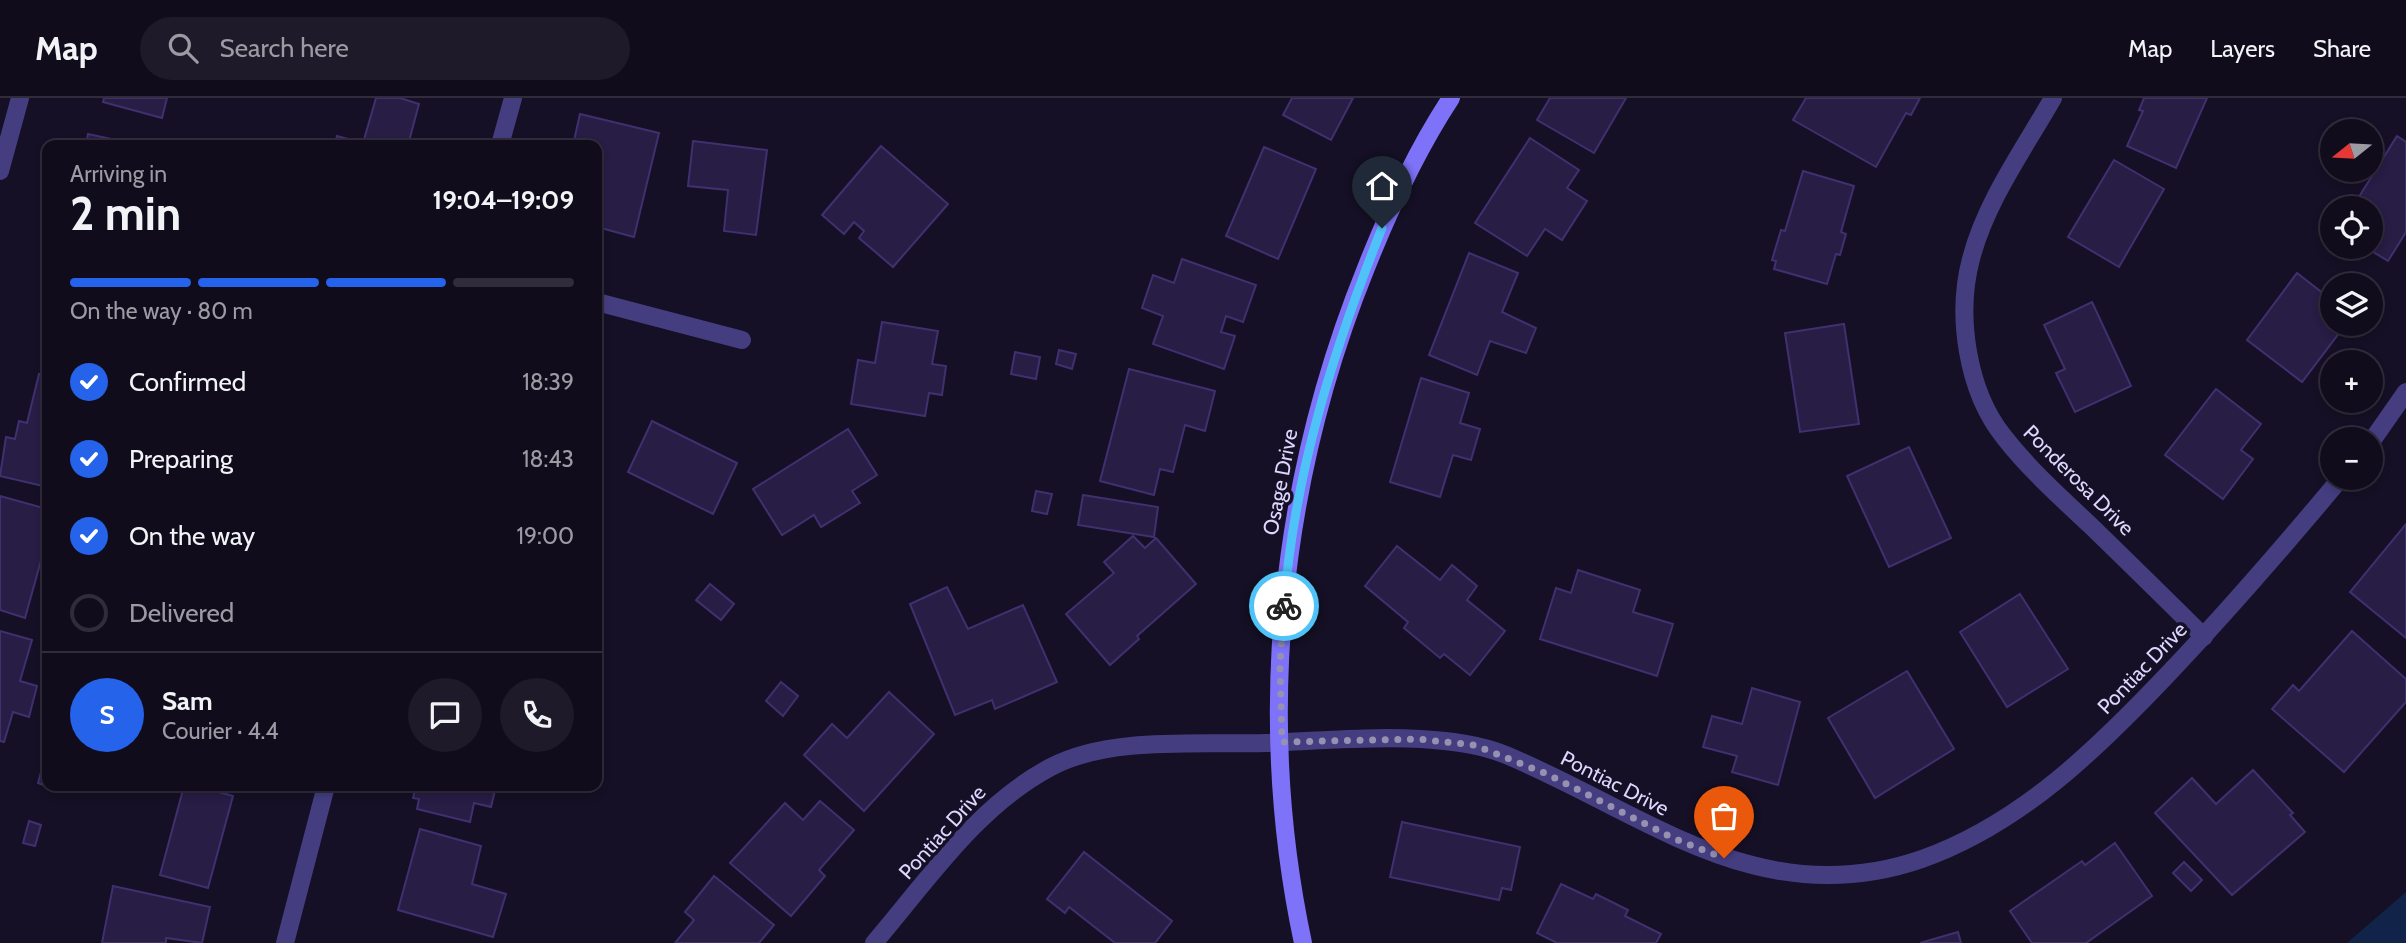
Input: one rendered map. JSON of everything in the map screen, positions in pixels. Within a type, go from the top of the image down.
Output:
[{"type":"street","points":[[0,171],[20,98]]},
{"type":"street","points":[[501,140],[513,98]]},
{"type":"street","name":"Osage Drive","points":[[1303,943],[1285,841],[1280,665],[1287,565],[1313,428],[1346,318],[1382,228],[1415,160],[1451,98]]},
{"type":"street","name":"Ponderosa Drive","points":[[2053,98],[1990,208],[1970,261],[1964,299],[1966,340],[1973,371],[1984,402],[2002,435],[2204,637]]},
{"type":"street","points":[[602,303],[742,340]]},
{"type":"street","points":[[2382,427],[2406,392]]},
{"type":"street","name":"Pontiac Drive","points":[[874,943],[981,818],[1008,793],[1055,764],[1120,747],[1418,739],[1474,745],[1547,774],[1675,839],[1724,858],[1803,873],[1861,872],[1922,858],[2017,811],[2089,754],[2204,637],[2331,490]]},
{"type":"street","points":[[285,943],[325,791]]},
{"type":"water","points":[[2406,892],[2406,943],[2347,943]]},
{"type":"building","points":[[104,98],[167,98],[162,118],[103,102]]},
{"type":"building","points":[[376,98],[400,98],[419,104],[409,140],[364,140]]},
{"type":"building","points":[[1292,98],[1353,98],[1331,140],[1283,115]]},
{"type":"building","points":[[1550,98],[1626,98],[1594,153],[1537,120]]},
{"type":"building","points":[[1806,98],[1920,98],[1911,115],[1906,113],[1876,167],[1793,120]]},
{"type":"building","points":[[2144,98],[2207,98],[2176,168],[2127,146],[2143,111],[2139,110]]},
{"type":"building","points":[[580,114],[659,133],[634,237],[602,228],[602,140],[574,140]]},
{"type":"building","points":[[88,134],[116,140],[87,140]]},
{"type":"building","points":[[337,136],[352,140],[336,140]]},
{"type":"building","points":[[2397,136],[2406,142],[2406,232],[2388,261],[2383,258],[2383,196],[2360,196],[2368,182],[2384,182],[2384,157]]},
{"type":"building","points":[[1530,138],[1579,170],[1567,188],[1587,201],[1562,240],[1545,229],[1527,256],[1475,223]]},
{"type":"building","points":[[693,141],[767,150],[756,235],[724,231],[728,190],[688,186]]},
{"type":"building","points":[[881,146],[948,204],[893,267],[859,238],[864,231],[854,222],[844,234],[822,215]]},
{"type":"building","points":[[1264,147],[1316,169],[1278,259],[1226,236]]},
{"type":"building","points":[[2114,160],[2164,189],[2119,267],[2068,237]]},
{"type":"building","points":[[1803,171],[1854,186],[1841,232],[1846,234],[1840,255],[1836,254],[1827,284],[1774,269],[1776,261],[1772,260],[1781,230],[1785,231]]},
{"type":"building","points":[[1469,253],[1518,273],[1502,312],[1536,328],[1526,353],[1490,341],[1477,375],[1429,355]]},
{"type":"building","points":[[1182,259],[1256,285],[1243,322],[1226,316],[1221,332],[1235,336],[1224,369],[1153,344],[1163,316],[1142,308],[1153,275],[1174,283]]},
{"type":"building","points":[[2297,273],[2320,291],[2320,336],[2337,336],[2326,350],[2320,350],[2320,358],[2302,382],[2247,340]]},
{"type":"building","points":[[2092,302],[2131,386],[2075,412],[2056,373],[2065,369],[2044,325]]},
{"type":"building","points":[[882,322],[938,331],[932,364],[946,366],[942,395],[929,393],[925,416],[851,404],[858,360],[875,363]]},
{"type":"building","points":[[1844,324],[1859,424],[1800,432],[1785,333]]},
{"type":"building","points":[[1059,350],[1076,354],[1072,369],[1056,364]]},
{"type":"building","points":[[1015,352],[1040,357],[1036,379],[1011,374]]},
{"type":"building","points":[[1129,369],[1215,391],[1205,431],[1185,425],[1173,472],[1160,469],[1154,495],[1100,481]]},
{"type":"building","points":[[39,374],[42,375],[42,486],[0,476],[6,437],[15,439],[19,421],[27,423]]},
{"type":"building","points":[[1421,378],[1469,393],[1460,423],[1480,429],[1471,460],[1453,455],[1440,497],[1390,482]]},
{"type":"building","points":[[2216,389],[2261,424],[2241,450],[2253,459],[2223,499],[2165,455]]},
{"type":"building","points":[[652,421],[737,463],[713,514],[628,472]]},
{"type":"building","points":[[848,429],[877,475],[852,491],[860,503],[821,527],[814,515],[782,535],[753,489]]},
{"type":"building","points":[[1909,447],[1951,538],[1889,567],[1847,476]]},
{"type":"building","points":[[1036,491],[1052,494],[1047,514],[1032,511]]},
{"type":"building","points":[[1083,495],[1158,507],[1154,537],[1078,525]]},
{"type":"building","points":[[0,496],[42,508],[42,557],[25,618],[0,610]]},
{"type":"building","points":[[2406,524],[2406,638],[2350,592]]},
{"type":"building","points":[[1133,536],[1145,548],[1156,538],[1196,584],[1137,636],[1139,639],[1110,665],[1066,614],[1114,573],[1104,562]]},
{"type":"building","points":[[1397,546],[1440,580],[1452,565],[1477,586],[1467,600],[1505,631],[1470,675],[1444,654],[1440,658],[1404,628],[1408,622],[1365,586]]},
{"type":"building","points":[[1578,570],[1640,590],[1633,612],[1673,624],[1657,676],[1540,639],[1556,588],[1571,593]]},
{"type":"building","points":[[710,584],[734,604],[721,620],[696,600]]},
{"type":"building","points":[[947,587],[968,629],[1023,605],[1057,682],[995,709],[992,700],[955,715],[910,604]]},
{"type":"building","points":[[2020,594],[2068,669],[2007,707],[1960,632]]},
{"type":"building","points":[[0,631],[32,640],[20,681],[37,686],[29,717],[13,712],[4,742],[0,741]]},
{"type":"building","points":[[2352,631],[2406,679],[2406,702],[2344,772],[2272,709],[2293,685],[2299,691]]},
{"type":"building","points":[[1907,671],[1954,749],[1875,798],[1828,718]]},
{"type":"building","points":[[781,682],[798,696],[783,716],[766,701]]},
{"type":"building","points":[[1752,688],[1800,702],[1778,785],[1732,772],[1737,756],[1703,747],[1712,716],[1742,724]]},
{"type":"building","points":[[889,692],[934,734],[864,811],[804,755],[832,724],[847,738]]},
{"type":"building","points":[[42,769],[42,784],[38,783]]},
{"type":"building","points":[[2253,770],[2293,813],[2290,815],[2305,832],[2232,895],[2155,813],[2192,778],[2216,804]]},
{"type":"building","points":[[183,791],[215,791],[233,796],[208,888],[160,875]]},
{"type":"building","points":[[415,791],[495,791],[491,807],[474,803],[470,822],[417,809],[419,799],[413,798]]},
{"type":"building","points":[[820,801],[854,830],[819,870],[825,876],[791,916],[730,863],[785,803],[803,820]]},
{"type":"building","points":[[29,821],[41,825],[35,846],[23,843]]},
{"type":"building","points":[[1402,822],[1520,847],[1511,890],[1502,888],[1499,900],[1390,877]]},
{"type":"building","points":[[420,829],[481,846],[472,884],[506,894],[493,937],[398,910]]},
{"type":"building","points":[[2115,843],[2152,896],[2086,943],[2032,943],[2010,911],[2082,861],[2085,865]]},
{"type":"building","points":[[1084,852],[1172,921],[1155,943],[1115,943],[1069,907],[1065,913],[1047,899]]},
{"type":"building","points":[[2184,862],[2202,880],[2191,891],[2173,873]]},
{"type":"building","points":[[714,876],[774,925],[759,943],[675,943],[694,920],[685,912]]},
{"type":"building","points":[[1561,884],[1593,899],[1596,894],[1628,910],[1625,916],[1661,934],[1656,943],[1557,943],[1537,933]]},
{"type":"building","points":[[113,886],[210,907],[202,943],[166,938],[166,943],[102,943]]},
{"type":"building","points":[[1958,932],[1961,943],[1920,943]]},
{"type":"way so far","points":[[1284,606],[1280,665],[1282,742],[1418,739],[1474,745],[1501,753],[1675,839],[1724,858]]},
{"type":"route","points":[[1284,606],[1287,565],[1298,495],[1313,428],[1334,355],[1382,228]]}]
